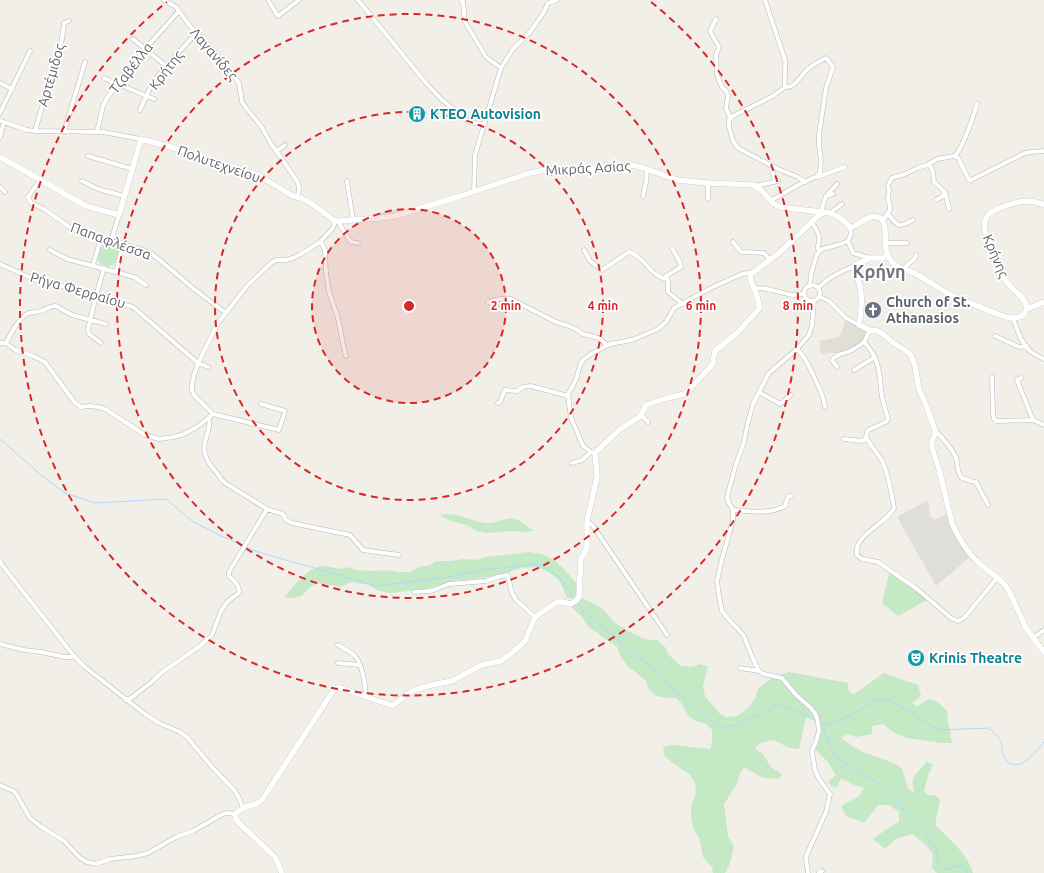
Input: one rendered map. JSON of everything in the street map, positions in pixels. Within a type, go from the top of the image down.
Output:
[{"type":"street","name":"Λαγανίδες","points":[[164,0],[174,5],[196,33],[215,52],[239,83],[242,102],[261,126],[298,183],[298,197]]},
{"type":"street","points":[[268,0],[278,16],[299,0]]},
{"type":"street","points":[[358,0],[426,84],[438,96],[469,122],[485,124]]},
{"type":"street","points":[[461,0],[463,2],[465,22],[486,57],[501,68]]},
{"type":"street","points":[[337,221],[395,216],[474,192],[475,155],[501,68],[513,50],[530,32],[544,12],[547,1],[558,0]]},
{"type":"street","points":[[766,0],[784,60],[786,70],[785,87]]},
{"type":"street","name":"Τζαβέλλα","points":[[97,132],[105,102],[145,49],[179,11]]},
{"type":"street","points":[[716,20],[710,31],[719,47],[716,55],[717,75],[728,96],[726,108],[730,118],[729,127],[733,140],[738,148],[806,182]]},
{"type":"street","name":"Αρτέμιδος","points":[[35,131],[62,39],[64,23],[69,21]]},
{"type":"street","name":"Κρήτης","points":[[140,110],[156,78],[196,33]]},
{"type":"street","points":[[132,39],[166,66]]},
{"type":"street","points":[[0,113],[30,51]]},
{"type":"street","points":[[730,118],[773,96],[785,87],[788,88],[793,85],[808,69],[825,58],[827,58],[832,66],[825,93],[819,134],[821,160],[821,169],[819,174],[806,182],[791,188],[772,200]]},
{"type":"street","points":[[64,132],[85,62]]},
{"type":"street","points":[[104,78],[154,99]]},
{"type":"street","points":[[0,83],[12,88]]},
{"type":"street","points":[[956,156],[970,126],[977,104]]},
{"type":"street","points":[[0,137],[2,121]]},
{"type":"street","name":"Πολυτεχνείου","points":[[2,121],[35,131],[97,132],[116,134],[174,148],[258,175],[293,196],[298,197],[314,206],[337,221]]},
{"type":"street","points":[[111,241],[141,139]]},
{"type":"street","points":[[277,151],[285,145]]},
{"type":"street","points":[[956,156],[969,180],[971,180],[1025,153],[1044,151]]},
{"type":"street","points":[[88,156],[132,169]]},
{"type":"street","points":[[883,220],[890,209],[888,185],[891,178],[930,164],[937,159],[956,156]]},
{"type":"street","points":[[0,157],[88,207],[119,215]]},
{"type":"street","points":[[930,164],[934,181],[945,192],[949,209]]},
{"type":"street","name":"Μικράς Ασίας","points":[[474,192],[530,173],[545,170],[560,168],[584,170],[631,166],[647,169],[677,180],[708,183],[746,184],[755,186]]},
{"type":"street","points":[[814,177],[845,167]]},
{"type":"street","points":[[643,196],[647,169]]},
{"type":"street","points":[[755,186],[776,181],[773,173]]},
{"type":"street","name":"Παπαφλέσσα","points":[[40,180],[28,197],[31,203],[44,209],[79,232],[143,250],[156,257],[226,313]]},
{"type":"street","points":[[82,181],[98,189],[124,196]]},
{"type":"street","points":[[347,181],[353,220]]},
{"type":"street","points":[[708,183],[708,199]]},
{"type":"street","points":[[825,212],[826,196],[837,184]]},
{"type":"street","points":[[755,186],[779,207],[825,212],[836,215],[848,224],[851,234],[848,240],[841,244],[822,249],[817,254],[811,274],[810,286]]},
{"type":"street","points":[[0,187],[5,192]]},
{"type":"street","points":[[936,200],[943,196],[945,192]]},
{"type":"street","points":[[826,196],[833,194]]},
{"type":"street","name":"Κρήνης","points":[[1027,309],[1027,305],[1024,300],[1007,283],[1000,272],[995,255],[987,238],[984,222],[987,215],[990,213],[1013,203],[1032,202],[1044,205]]},
{"type":"street","points":[[0,785],[14,792],[30,818],[64,841],[80,858],[87,862],[96,864],[110,859],[136,856],[148,853],[176,837],[193,831],[221,815],[226,813],[235,814],[242,808],[256,804],[262,800],[334,689],[338,687],[390,705],[394,705],[414,690],[452,681],[482,665],[501,661],[525,641],[534,618],[557,602],[569,604],[575,601],[579,596],[581,558],[587,546],[587,521],[597,477],[593,452],[583,446],[570,412],[568,396],[576,380],[582,362],[607,345],[632,340],[658,329],[666,322],[673,309],[711,288],[742,274],[752,273],[770,260],[820,215],[842,204]]},
{"type":"street","points":[[888,214],[894,222],[901,225],[913,220]]},
{"type":"street","points":[[850,228],[872,216],[879,217],[883,220],[885,226],[886,248],[888,256],[894,265],[910,270],[952,295],[996,314],[1013,318],[1023,314],[1027,309],[1044,302]]},
{"type":"street","points":[[261,404],[285,411],[279,430],[211,416],[193,393],[192,381],[198,363],[218,323],[247,286],[271,262],[292,258],[320,242],[333,228],[337,221]]},
{"type":"street","points":[[337,221],[351,242],[358,243]]},
{"type":"street","points":[[812,223],[820,241],[817,247],[819,251]]},
{"type":"street","points":[[93,265],[101,238]]},
{"type":"street","points":[[848,240],[853,253],[869,258],[883,258],[888,256]]},
{"type":"street","points":[[320,242],[324,250],[329,292],[338,318],[346,356]]},
{"type":"street","points":[[733,242],[741,252],[764,253],[770,260]]},
{"type":"street","points":[[886,243],[907,243]]},
{"type":"street","points":[[116,272],[123,244]]},
{"type":"street","points":[[672,248],[680,262],[681,267],[666,276],[668,282],[668,292],[683,304]]},
{"type":"street","points":[[50,250],[65,258],[134,277],[146,285]]},
{"type":"street","points":[[584,250],[590,261],[602,270],[629,252],[638,257],[654,274],[666,279]]},
{"type":"street","points":[[903,268],[915,258],[916,255]]},
{"type":"street","points":[[818,288],[829,278],[869,258]]},
{"type":"street","name":"Ρήγα Φερραίου","points":[[0,264],[44,283],[58,285],[133,306],[198,363],[208,367]]},
{"type":"street","points":[[854,266],[861,292],[859,325]]},
{"type":"street","points":[[101,343],[89,333],[88,329],[104,268]]},
{"type":"street","points":[[572,463],[582,460],[619,430],[641,415],[646,405],[684,394],[710,368],[714,362],[715,351],[736,334],[759,309],[760,305],[750,278],[752,273]]},
{"type":"street","points":[[814,302],[810,302],[804,297],[806,288],[815,286],[820,292],[820,297]]},
{"type":"street","points":[[754,288],[768,289],[793,295],[804,293]]},
{"type":"street","points":[[820,297],[830,301],[846,318],[870,330],[878,331],[911,355],[915,366],[919,391],[925,402],[935,430],[947,443],[954,454],[960,476],[976,482],[988,505]]},
{"type":"street","points":[[759,671],[744,636],[722,610],[719,596],[717,581],[733,520],[733,510],[727,496],[744,442],[753,404],[771,372],[797,349],[810,332],[813,319],[814,302],[820,297]]},
{"type":"street","points":[[488,302],[506,298],[511,299],[556,322],[576,329],[583,334],[599,338],[607,345]]},
{"type":"street","points":[[6,343],[20,320],[27,314],[41,311],[53,305],[70,314],[106,324]]},
{"type":"street","points":[[1013,318],[1016,328],[1031,352],[1044,360]]},
{"type":"street","points":[[837,367],[832,358],[850,351],[864,342],[870,330]]},
{"type":"street","points":[[995,336],[1019,347],[1027,346]]},
{"type":"street","points":[[864,342],[875,357],[880,374],[882,397],[888,420],[883,424],[868,430],[866,434],[867,439],[876,450],[884,465],[894,508],[890,514],[862,540],[857,548],[857,555],[862,559],[878,562],[889,569],[917,589],[951,618],[958,621],[964,618],[997,578]]},
{"type":"street","points":[[0,343],[6,343],[15,350],[46,362],[75,403],[81,407],[94,406],[105,409],[150,437],[159,439],[180,436],[211,416]]},
{"type":"street","points":[[797,349],[809,365],[823,396],[825,407]]},
{"type":"street","points":[[854,370],[875,357]]},
{"type":"street","points":[[992,377],[994,419],[998,421],[1033,420],[1044,425]]},
{"type":"street","points":[[1021,378],[1017,380],[1033,420]]},
{"type":"street","points":[[498,403],[500,402],[505,390],[516,391],[525,386],[537,387],[568,396]]},
{"type":"street","points":[[759,392],[780,404],[791,395]]},
{"type":"street","points":[[641,415],[648,422]]},
{"type":"street","points":[[211,416],[204,451],[210,466],[222,481],[267,509],[283,514],[286,520],[292,523],[350,535],[363,550],[399,555]]},
{"type":"street","points":[[935,430],[932,447],[954,528],[961,541],[976,560],[1002,582],[1009,591],[1026,628],[1044,652]]},
{"type":"street","points":[[844,439],[861,441],[867,439]]},
{"type":"street","points":[[733,510],[770,512],[785,506],[788,497],[791,496]]},
{"type":"street","points":[[126,700],[131,698],[161,673],[200,646],[212,635],[221,611],[228,601],[238,593],[239,589],[237,584],[229,576],[229,572],[267,509]]},
{"type":"street","points":[[587,521],[593,526],[668,635]]},
{"type":"street","points":[[0,560],[2,565],[74,656],[85,667],[149,717],[187,737],[234,791],[239,798],[242,808]]},
{"type":"street","points":[[414,592],[431,591],[456,582],[486,581],[506,575],[508,576],[512,593],[516,600],[534,618]]},
{"type":"street","points":[[1033,638],[1044,630]]},
{"type":"street","points":[[0,644],[70,658],[74,656]]},
{"type":"street","points":[[338,645],[355,656],[360,665],[364,679],[366,696]]},
{"type":"street","points":[[338,663],[360,665]]},
{"type":"street","points":[[740,668],[759,671],[764,674],[782,678],[796,695],[812,708],[816,715],[818,731],[812,752],[819,779],[830,794],[826,812],[806,858],[808,873]]},
{"type":"street","points":[[235,814],[239,823],[275,857],[282,873]]},
{"type":"shaded area","points":[[846,317],[868,329],[862,342],[852,350],[822,355],[819,349],[821,348],[819,341],[839,337]]},
{"type":"shaded area","points":[[928,500],[930,516],[935,520],[947,514],[954,533],[970,557],[936,586],[897,517]]},
{"type":"green space","points":[[109,243],[117,246],[118,252],[115,263],[107,266],[100,263],[98,260],[98,254],[104,245]]},
{"type":"green space","points":[[447,514],[484,523],[492,523],[512,518],[522,522],[534,531],[487,533],[476,531],[469,526],[449,520],[440,515]]},
{"type":"green space","points":[[528,552],[542,554],[553,559],[576,583],[576,595],[572,599],[567,598],[560,581],[549,572],[537,567],[521,568],[501,575],[469,580],[458,580],[426,589],[390,593],[379,591],[369,585],[351,582],[341,587],[320,583],[313,585],[301,596],[293,598],[284,597],[302,577],[319,566],[340,569],[350,567],[355,570],[410,572],[419,567],[430,565],[436,561],[465,559],[476,560],[486,557]]},
{"type":"green space","points":[[890,570],[927,600],[898,616],[882,603]]},
{"type":"green space","points":[[582,598],[602,608],[615,623],[633,634],[648,640],[657,640],[665,647],[669,655],[681,666],[692,667],[700,664],[708,666],[703,686],[705,696],[719,713],[726,717],[738,716],[748,708],[755,699],[758,689],[773,677],[789,672],[848,683],[848,690],[853,695],[884,673],[918,685],[921,696],[912,703],[917,706],[929,699],[938,702],[947,711],[952,743],[906,738],[893,732],[883,724],[872,726],[872,734],[856,737],[847,734],[841,738],[863,752],[894,763],[902,769],[908,788],[914,793],[913,782],[915,774],[926,761],[933,765],[928,775],[924,791],[928,795],[935,795],[940,800],[935,825],[952,841],[967,859],[973,873],[937,873],[932,868],[933,854],[925,844],[912,834],[896,839],[885,849],[873,839],[899,822],[899,812],[889,805],[878,805],[864,823],[846,816],[841,806],[859,796],[864,788],[841,778],[838,786],[832,787],[828,782],[836,775],[827,761],[815,749],[819,724],[813,719],[806,717],[799,749],[789,748],[776,741],[770,740],[759,744],[755,749],[762,753],[771,767],[782,774],[779,779],[764,778],[744,768],[740,773],[737,784],[724,804],[728,836],[734,847],[730,863],[725,873],[713,873],[712,867],[703,857],[700,840],[693,828],[691,806],[696,794],[695,783],[690,775],[665,757],[663,747],[673,745],[710,749],[712,743],[712,730],[707,724],[689,717],[682,704],[676,698],[656,696],[649,690],[646,681],[629,668],[621,657],[617,647],[589,627],[581,616],[569,605],[577,603]]},
{"type":"waterway","points":[[0,439],[41,475],[65,493],[95,503],[166,499],[192,521],[243,545]]},
{"type":"waterway","points":[[246,547],[258,552],[377,586],[449,577],[482,570],[538,564],[558,576],[574,598]]},
{"type":"waterway","points":[[577,602],[586,614],[657,671],[674,690],[717,726],[734,726],[770,709],[779,703],[816,721]]},
{"type":"waterway","points":[[819,723],[823,725],[850,716],[878,699],[890,700],[938,730],[989,728],[1000,741],[1003,755],[1008,762],[1013,765],[1025,762],[1044,742]]},
{"type":"waterway","points":[[823,726],[830,749],[841,761],[879,784],[922,829],[937,850],[938,864],[946,870],[964,864],[967,873]]},
{"type":"place","name":"KTEO Autovision","points":[[417,114]]},
{"type":"place","name":"Church of St. Athanasios","points":[[873,310]]},
{"type":"place","name":"Krinis Theatre","points":[[916,658]]},
{"type":"district","name":"Κρήνη","points":[[879,271]]}]
